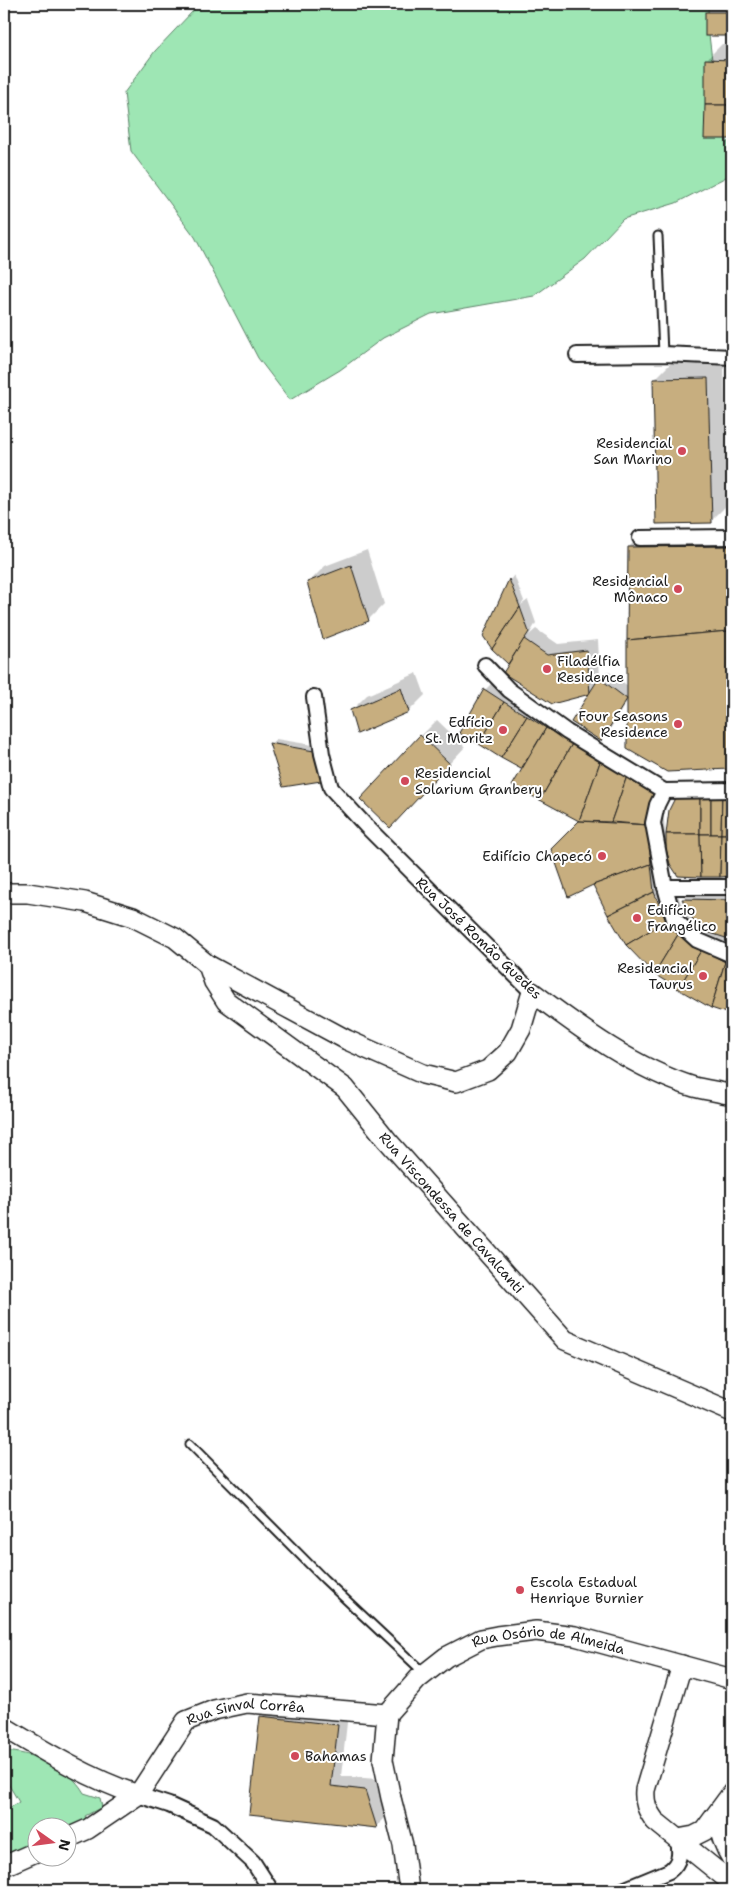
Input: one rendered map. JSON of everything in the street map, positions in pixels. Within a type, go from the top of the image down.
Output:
[{"type":"street","points":[[577,356],[663,354],[732,357]]},
{"type":"street","points":[[640,538],[732,537]]},
{"type":"street","points":[[485,665],[509,690],[567,732],[664,791],[732,790]]},
{"type":"street","name":"Rua José Romão Guedes","points":[[314,697],[322,754],[331,788],[372,833],[478,935],[532,992],[584,1032],[642,1065],[694,1087],[732,1095]]},
{"type":"street","points":[[664,791],[657,805],[653,824],[665,888],[674,919],[698,940],[732,955]]},
{"type":"street","points":[[665,888],[732,887]]},
{"type":"street","points":[[4,892],[86,902],[133,918],[175,938],[208,965],[348,1040],[390,1061],[423,1074],[456,1082],[488,1070],[508,1052],[521,1029],[532,992]]},
{"type":"street","name":"Rua Viscondessa de Cavalcanti","points":[[208,965],[214,982],[226,1001],[345,1088],[394,1147],[565,1340],[732,1412]]},
{"type":"street","name":"Rua Osório de Almeida","points":[[387,1714],[418,1679],[446,1657],[481,1639],[536,1631],[575,1636],[732,1679]]},
{"type":"street","points":[[682,1665],[645,1790],[644,1800],[647,1809],[655,1821],[728,1880]]},
{"type":"street","name":"Rua Sinval Corrêa","points":[[78,1834],[88,1829],[138,1795],[186,1720],[214,1710],[247,1703],[387,1714]]},
{"type":"street","points":[[387,1714],[383,1760],[403,1845],[409,1890]]},
{"type":"street","points":[[4,1727],[58,1760],[103,1782],[169,1805],[213,1824],[253,1862],[272,1890]]},
{"type":"street","points":[[103,1782],[108,1800],[107,1816]]},
{"type":"street","points":[[678,1839],[694,1836],[704,1831],[732,1792]]},
{"type":"street","points":[[716,1815],[725,1848],[732,1859]]},
{"type":"street","points":[[623,1890],[669,1871],[675,1866],[680,1854],[678,1839]]},
{"type":"street","points":[[4,1866],[28,1855]]},
{"type":"lane","points":[[658,236],[663,354]]},
{"type":"lane","points":[[190,1444],[324,1580],[425,1674]]},
{"type":"green space","points":[[193,4],[708,4],[709,35],[716,93],[730,153],[730,175],[676,203],[623,219],[585,259],[534,296],[431,314],[383,338],[340,370],[290,400],[258,358],[195,237],[131,151],[124,93],[155,51],[193,11]]},
{"type":"green space","points":[[4,1751],[38,1758],[60,1768],[69,1775],[84,1793],[100,1798],[102,1807],[85,1816],[88,1823],[78,1828],[78,1816],[28,1816],[28,1849],[4,1859],[4,1812],[19,1802],[4,1777]]},
{"type":"building","points":[[705,12],[732,12],[732,36],[705,36]]},
{"type":"building","points":[[705,59],[732,60],[732,105],[705,105]]},
{"type":"building","points":[[705,105],[732,105],[732,139],[704,139]]},
{"type":"building","name":"Residencial San Marino","points":[[708,378],[712,523],[656,524],[653,379]]},
{"type":"building","name":"Residencial Mônaco","points":[[730,546],[729,631],[627,640],[628,547]]},
{"type":"building","points":[[351,565],[369,621],[323,639],[307,582]]},
{"type":"building","points":[[509,579],[520,607],[492,649],[483,636]]},
{"type":"building","points":[[520,607],[529,632],[508,664],[492,649]]},
{"type":"building","name":"Four Seasons Residence","points":[[729,631],[729,769],[667,772],[627,749],[627,640]]},
{"type":"building","name":"Filadélfia Residence","points":[[524,639],[547,655],[587,650],[590,694],[552,704],[503,673]]},
{"type":"building","points":[[599,678],[627,699],[601,741],[571,722]]},
{"type":"building","points":[[401,688],[409,712],[357,734],[350,710]]},
{"type":"building","points":[[484,689],[504,702],[479,744],[459,733]]},
{"type":"building","name":"Edfício St. Moritz","points":[[504,702],[527,716],[501,758],[479,744]]},
{"type":"building","points":[[527,716],[546,728],[521,769],[501,758]]},
{"type":"building","points":[[546,728],[572,744],[540,800],[512,786]]},
{"type":"building","name":"Residencial Solarium Granbery","points":[[420,735],[450,764],[390,828],[360,799]]},
{"type":"building","points":[[269,743],[314,751],[321,781],[283,787]]},
{"type":"building","points":[[572,744],[600,762],[579,821],[540,800]]},
{"type":"building","points":[[600,762],[627,776],[611,822],[579,821]]},
{"type":"building","points":[[627,776],[654,790],[648,825],[611,822]]},
{"type":"building","points":[[684,794],[700,794],[700,834],[666,834],[669,810],[675,798]]},
{"type":"building","points":[[700,794],[711,794],[711,834],[700,834]]},
{"type":"building","points":[[711,794],[722,794],[721,834],[711,834]]},
{"type":"building","points":[[722,794],[732,794],[732,834],[721,834]]},
{"type":"building","name":"Edifício Chapecó","points":[[579,821],[648,825],[651,864],[593,885],[568,897],[551,849]]},
{"type":"building","points":[[666,834],[700,834],[701,877],[678,876],[670,864],[666,849]]},
{"type":"building","points":[[700,834],[721,834],[720,877],[701,877]]},
{"type":"building","points":[[721,834],[732,834],[732,876],[720,877]]},
{"type":"building","points":[[651,864],[654,892],[608,915],[593,885]]},
{"type":"building","name":"Edifício Frangélico","points":[[654,892],[666,921],[626,945],[608,915]]},
{"type":"building","points":[[682,899],[732,900],[732,940],[698,929]]},
{"type":"building","points":[[666,921],[679,933],[654,974],[626,945]]},
{"type":"building","points":[[679,933],[702,949],[678,989],[654,974]]},
{"type":"building","name":"Residencial Taurus","points":[[702,949],[725,962],[711,1008],[678,989]]},
{"type":"building","points":[[725,962],[732,966],[732,1015],[711,1008]]},
{"type":"building","points":[[732,1063],[732,1086],[725,1084]]},
{"type":"building","name":"Bahamas","points":[[260,1716],[338,1725],[331,1786],[365,1790],[377,1828],[249,1814]]},
{"type":"place","name":"Residencial San Marino","points":[[682,451]]},
{"type":"place","name":"Residencial Mônaco","points":[[678,589]]},
{"type":"place","name":"Filadélfia Residence","points":[[547,669]]},
{"type":"place","name":"Four Seasons Residence","points":[[678,724]]},
{"type":"place","name":"Edfício St. Moritz","points":[[503,730]]},
{"type":"place","name":"Residencial Solarium Granbery","points":[[405,781]]},
{"type":"place","name":"Edifício Chapecó","points":[[602,856]]},
{"type":"place","name":"Edifício Frangélico","points":[[637,918]]},
{"type":"place","name":"Residencial Taurus","points":[[703,976]]},
{"type":"place","name":"Escola Estadual Henrique Burnier","points":[[520,1590]]},
{"type":"place","name":"Bahamas","points":[[295,1756]]}]
